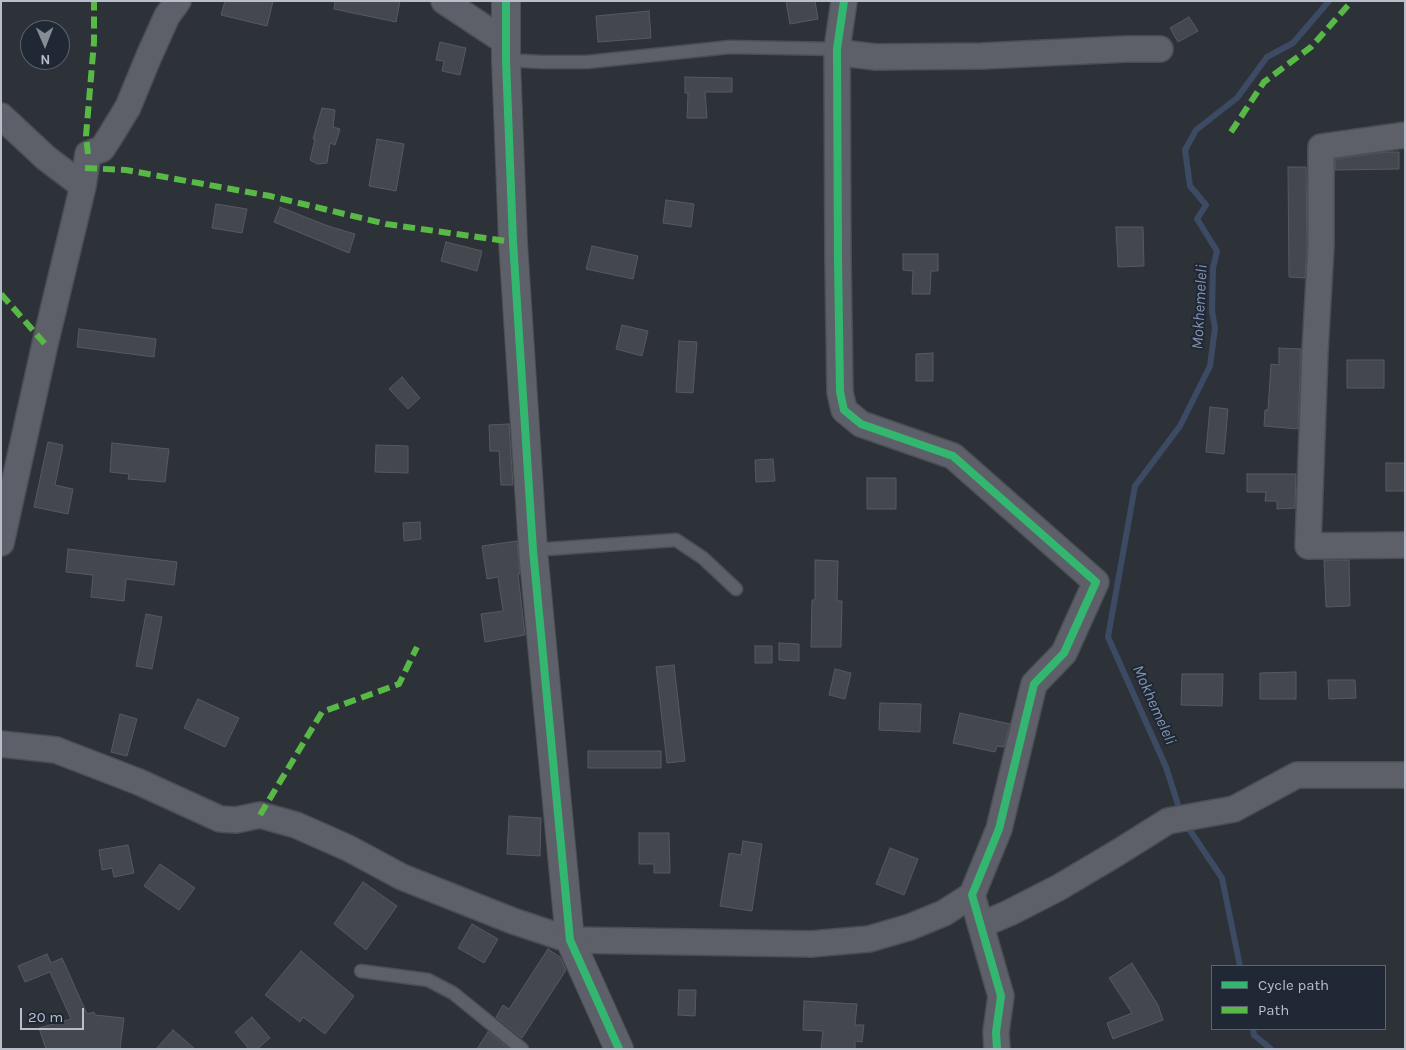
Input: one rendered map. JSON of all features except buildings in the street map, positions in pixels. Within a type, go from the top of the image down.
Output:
[{"type":"street","points":[[1,543],[45,344],[83,186],[88,154],[102,149],[128,107],[149,56],[168,16],[178,1]]},
{"type":"street","points":[[444,1],[506,51]]},
{"type":"street","points":[[506,1],[513,242],[533,550],[570,940],[619,1049]]},
{"type":"street","points":[[1,744],[56,750],[139,782],[220,819],[236,820],[260,815],[296,825],[348,848],[402,877],[570,940],[811,944],[869,939],[910,927],[944,913],[972,895],[999,829],[1034,684],[1064,653],[1096,582],[953,456],[861,424],[844,410],[840,392],[838,48],[844,1]]},
{"type":"street","points":[[838,48],[850,54],[876,57],[982,56],[1160,49]]},
{"type":"street","points":[[1,116],[46,158],[83,186]]},
{"type":"street","points":[[1405,135],[1320,147],[1321,246],[1308,546],[1405,545]]},
{"type":"street","points":[[981,925],[1058,888],[1168,821],[1234,809],[1296,775],[1405,775]]},
{"type":"street","points":[[972,895],[1001,996],[996,1032],[996,1049]]},
{"type":"lane","points":[[506,51],[542,62],[587,62],[730,47],[838,48]]},
{"type":"lane","points":[[533,550],[676,540],[702,558],[736,589]]},
{"type":"lane","points":[[361,971],[428,980],[453,993],[522,1049]]},
{"type":"waterway","name":"Mokhemeleli","points":[[1181,814],[1166,767],[1108,637],[1135,486],[1180,426],[1210,366],[1215,328],[1212,311],[1213,268],[1217,251],[1197,219],[1206,205],[1190,186],[1185,150],[1196,130],[1237,98],[1267,57],[1293,43],[1329,1]]},
{"type":"waterway","name":"Mokhemeleli","points":[[1185,823],[1222,878],[1240,965]]},
{"type":"waterway","name":"Mokhemeleli","points":[[1253,1030],[1254,1035],[1271,1049]]},
{"type":"marked path","points":[[88,154],[86,136],[94,42],[94,1]]},
{"type":"marked path","points":[[1231,132],[1264,82],[1311,47],[1352,1]]},
{"type":"marked path","points":[[85,168],[126,170],[270,196],[386,224],[513,242]]},
{"type":"marked path","points":[[1,294],[45,344]]},
{"type":"marked path","points":[[260,815],[322,712],[399,684],[417,647]]},
{"type":"cycle path","points":[[506,1],[506,60],[513,242],[533,550],[570,940],[619,1049]]},
{"type":"cycle path","points":[[844,1],[837,49],[840,392],[844,410],[861,424],[953,456],[1096,582],[1064,653],[1034,684],[999,829],[972,895],[1001,996],[996,1032],[997,1049]]}]
